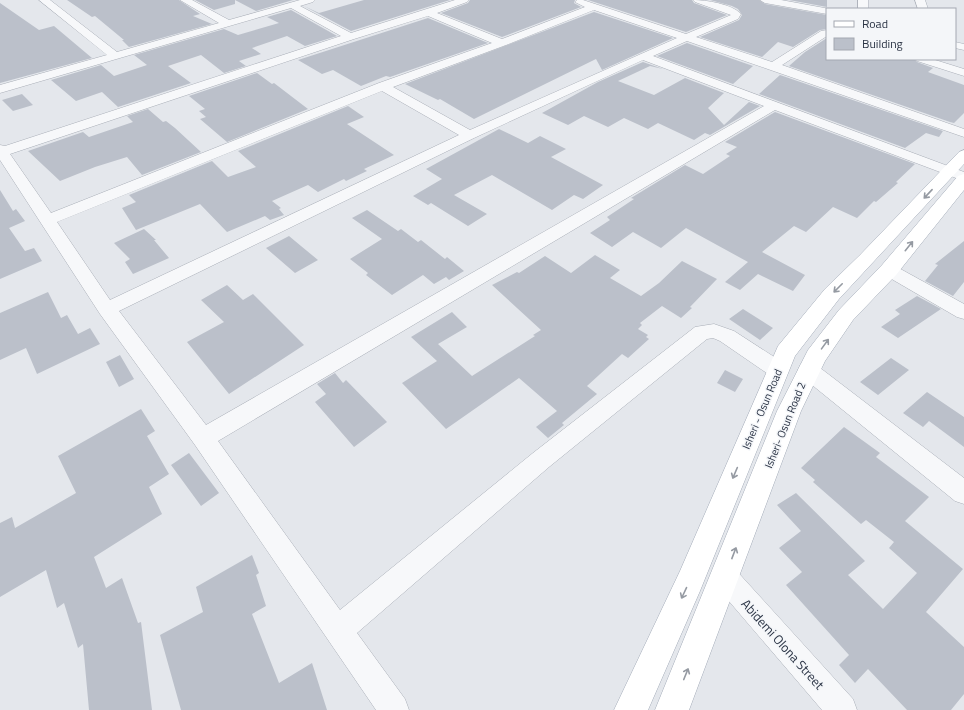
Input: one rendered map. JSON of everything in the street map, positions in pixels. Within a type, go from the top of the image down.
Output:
[{"type":"main road","name":"Isheri- Osun Road 2","points":[[672,710],[789,411],[808,370],[816,356],[846,315],[889,270],[960,171]]},
{"type":"main road","name":"Isheri - Osun Road","points":[[631,710],[690,581],[786,352],[832,294],[960,171]]},
{"type":"street","points":[[44,0],[115,56]]},
{"type":"street","points":[[185,0],[228,24]]},
{"type":"street","points":[[0,89],[310,0]]},
{"type":"street","points":[[394,710],[203,438],[107,309],[46,220],[1,150],[428,13],[464,0]]},
{"type":"street","points":[[574,0],[772,66],[964,133]]},
{"type":"street","points":[[107,309],[469,135],[685,37],[735,17],[736,14],[731,11],[698,0]]},
{"type":"street","points":[[766,0],[826,11]]},
{"type":"street","points":[[292,5],[350,37]]},
{"type":"street","points":[[46,220],[383,86],[502,43],[593,7]]},
{"type":"street","points":[[428,13],[502,43]]},
{"type":"street","points":[[772,66],[825,33]]},
{"type":"street","points":[[644,56],[773,106],[960,171]]},
{"type":"street","points":[[924,60],[964,73]]},
{"type":"street","points":[[383,86],[469,135]]},
{"type":"street","points":[[203,438],[773,106]]},
{"type":"street","points":[[889,270],[964,312]]},
{"type":"street","points":[[338,630],[541,460],[702,332],[714,331],[727,336],[778,370]]},
{"type":"street","points":[[808,370],[964,493]]},
{"type":"street","name":"Abidemi Olona Street","points":[[724,577],[842,710]]},
{"type":"building","points":[[67,0],[179,0],[200,14],[193,16],[212,24],[129,47],[122,40],[124,40],[95,16],[92,17]]},
{"type":"building","points":[[195,0],[235,0],[235,4],[214,10]]},
{"type":"building","points":[[235,0],[293,0],[256,11]]},
{"type":"building","points":[[364,0],[450,0],[351,31],[304,6],[319,13]]},
{"type":"building","points":[[470,0],[575,0],[574,3],[581,7],[502,37],[441,13],[468,3]]},
{"type":"building","points":[[588,0],[692,0],[694,3],[727,15],[686,32]]},
{"type":"building","points":[[710,0],[759,0],[765,4],[826,15],[826,29],[820,30],[793,47],[778,42],[762,57],[700,37],[739,20],[742,15],[738,9]]},
{"type":"building","points":[[789,0],[827,0],[827,7]]},
{"type":"building","points":[[0,3],[39,30],[54,26],[92,58],[0,83]]},
{"type":"building","points":[[291,10],[337,36],[305,46],[287,36],[252,48],[261,54],[239,61],[246,66],[224,73],[201,55],[168,66],[191,83],[118,107],[102,92],[76,101],[51,80],[101,65],[114,76],[147,65],[134,55],[224,29],[238,35],[279,23],[267,17]]},
{"type":"building","points":[[594,12],[673,38],[602,70],[596,59],[474,119],[440,99],[438,100],[405,84]]},
{"type":"building","points":[[428,18],[488,43],[390,77],[386,76],[361,86],[333,70],[322,74],[298,60]]},
{"type":"building","points":[[826,39],[826,60],[915,60],[933,68],[928,72],[964,85],[964,113],[954,123],[950,122],[789,66],[805,52]]},
{"type":"building","points":[[687,43],[753,66],[733,84],[657,56]]},
{"type":"building","points":[[643,62],[663,69],[650,66],[618,81],[654,95],[685,78],[724,93],[708,108],[724,125],[749,102],[760,106],[710,135],[705,133],[694,140],[658,123],[648,129],[624,118],[608,127],[584,116],[568,125],[542,113],[598,82]]},
{"type":"building","points":[[257,73],[272,84],[274,83],[308,109],[227,142],[200,119],[206,117],[199,111],[205,109],[189,96]]},
{"type":"building","points":[[780,75],[943,131],[939,137],[926,133],[905,148],[759,94]]},
{"type":"building","points":[[22,94],[33,105],[13,111],[2,100]]},
{"type":"building","points":[[348,106],[364,117],[347,124],[394,155],[364,169],[367,171],[346,181],[344,179],[318,192],[308,185],[272,201],[281,208],[279,209],[284,215],[270,220],[265,216],[227,232],[200,204],[136,230],[122,208],[136,202],[129,195],[212,161],[228,177],[256,167],[238,151]]},
{"type":"building","points":[[148,109],[163,122],[166,121],[175,128],[201,152],[142,175],[127,157],[95,167],[60,181],[28,151],[83,132],[89,137],[133,122],[127,116]]},
{"type":"building","points":[[775,112],[915,164],[896,182],[898,183],[876,202],[874,201],[857,218],[833,207],[806,232],[794,226],[762,252],[805,275],[793,291],[758,274],[740,290],[725,282],[748,262],[686,228],[661,248],[633,232],[612,247],[590,233],[610,220],[607,217],[634,199],[631,198],[685,165],[703,174],[730,156],[726,154],[737,147],[725,142]]},
{"type":"building","points":[[499,129],[528,143],[540,136],[566,149],[551,157],[603,185],[583,199],[574,195],[552,210],[492,175],[454,195],[487,214],[468,226],[431,203],[428,205],[413,196],[442,179],[426,169]]},
{"type":"building","points":[[0,190],[13,211],[16,209],[25,221],[9,228],[25,251],[34,248],[42,261],[0,279]]},
{"type":"building","points":[[367,210],[398,231],[401,229],[418,242],[421,240],[445,259],[447,257],[464,271],[449,280],[446,277],[434,284],[423,275],[392,295],[366,275],[368,273],[350,259],[382,239],[352,218]]},
{"type":"building","points":[[144,229],[156,240],[154,240],[169,258],[133,274],[125,262],[130,259],[114,243]]},
{"type":"building","points":[[289,236],[318,260],[295,273],[266,248]]},
{"type":"building","points":[[964,241],[964,282],[953,296],[925,281],[938,265],[935,264]]},
{"type":"building","points":[[595,255],[620,270],[610,278],[641,296],[659,283],[682,261],[717,279],[690,307],[692,308],[681,318],[662,306],[640,323],[642,325],[638,329],[648,335],[646,337],[649,339],[628,358],[622,354],[587,386],[597,394],[562,423],[564,425],[548,438],[536,427],[557,411],[519,378],[446,429],[402,383],[437,361],[411,337],[452,312],[467,327],[438,344],[472,376],[535,336],[533,335],[541,330],[492,285],[517,272],[519,273],[545,256],[571,273]]},
{"type":"building","points":[[227,285],[243,300],[253,294],[304,345],[229,394],[187,342],[224,322],[201,300]]},
{"type":"building","points":[[48,292],[61,318],[67,315],[78,334],[90,328],[100,344],[37,374],[26,348],[0,360],[0,313]]},
{"type":"building","points":[[917,296],[941,309],[898,338],[881,327],[900,314],[895,310]]},
{"type":"building","points":[[743,309],[773,328],[760,340],[729,319]]},
{"type":"building","points":[[120,355],[134,379],[119,387],[106,362]]},
{"type":"building","points":[[891,358],[909,370],[878,395],[860,382]]},
{"type":"building","points":[[725,370],[743,379],[735,392],[717,383]]},
{"type":"building","points":[[335,373],[343,383],[346,380],[387,422],[354,447],[315,402],[326,394],[317,384]]},
{"type":"building","points":[[927,392],[964,417],[964,447],[929,421],[923,427],[903,413]]},
{"type":"building","points":[[141,409],[155,431],[147,436],[169,474],[149,487],[162,514],[94,557],[106,588],[122,578],[138,623],[141,622],[152,710],[89,710],[83,644],[78,648],[64,603],[57,608],[46,570],[0,597],[0,523],[12,517],[15,528],[76,493],[58,456]]},
{"type":"building","points":[[844,427],[880,453],[876,457],[929,497],[905,521],[963,569],[926,612],[964,647],[964,694],[951,710],[907,710],[868,669],[855,683],[839,665],[849,655],[786,585],[802,572],[779,548],[801,531],[777,505],[796,493],[865,561],[848,575],[883,609],[917,573],[889,548],[894,542],[866,520],[861,524],[813,482],[815,480],[801,468]]},
{"type":"building","points":[[189,453],[219,493],[201,506],[171,465]]},
{"type":"building","points":[[252,555],[259,573],[256,575],[266,606],[252,614],[279,683],[312,663],[327,710],[181,710],[160,635],[203,612],[196,587]]}]
